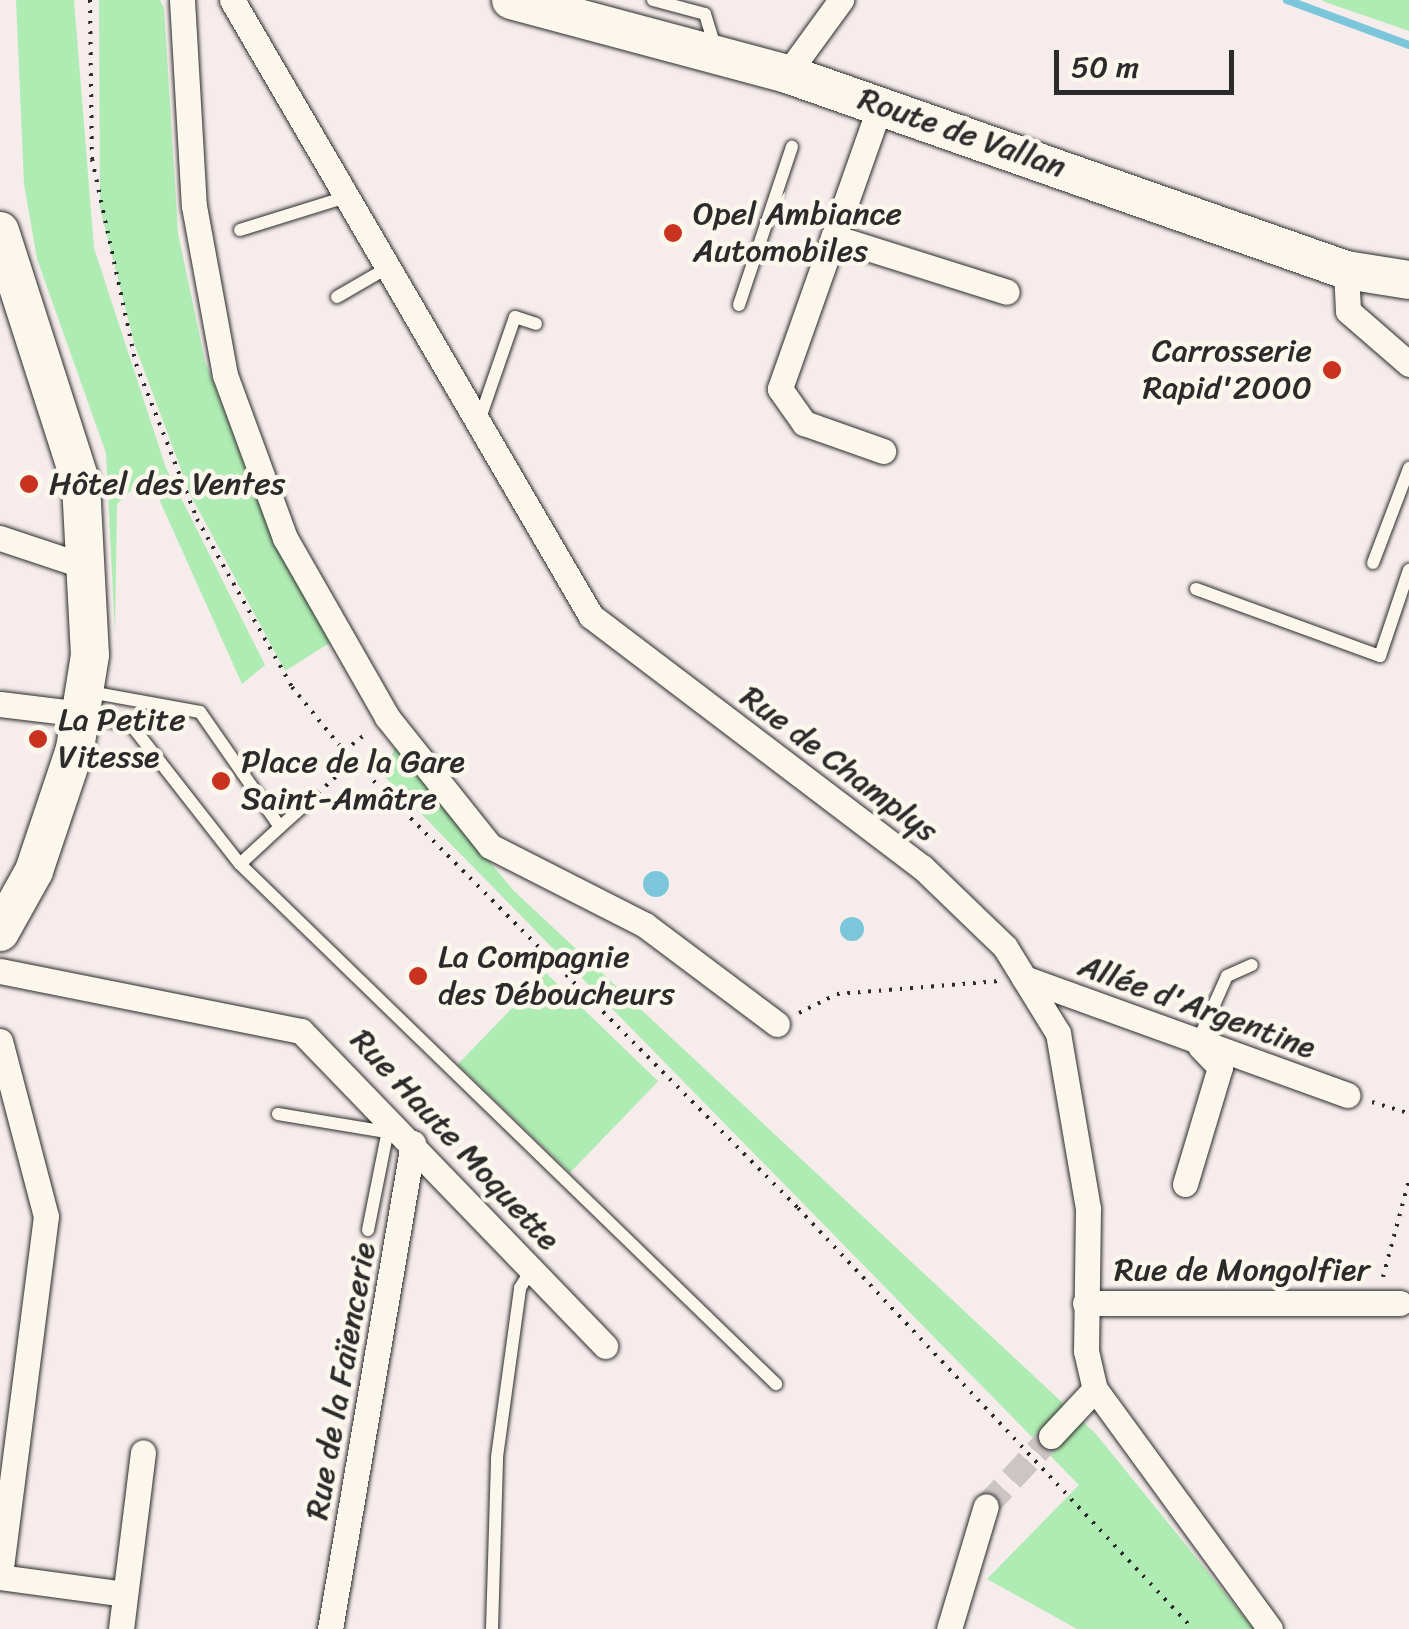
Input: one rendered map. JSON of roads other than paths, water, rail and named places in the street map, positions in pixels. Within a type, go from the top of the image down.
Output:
[{"type":"main road","name":"Route de Vallan","points":[[510,0],[788,74],[881,103],[1346,270],[1409,280]]},
{"type":"main road","points":[[0,232],[72,448],[90,568],[84,703],[34,871],[0,932]]},
{"type":"street","points":[[182,0],[194,206],[226,375],[285,538],[387,717],[490,846],[645,925],[777,1024]]},
{"type":"street","name":"Rue de Champlys","points":[[232,0],[591,616],[922,867],[1004,947],[1024,978],[1058,1033],[1088,1209],[1085,1302],[1095,1389],[1270,1629]]},
{"type":"street","points":[[788,74],[842,0]]},
{"type":"street","points":[[881,103],[780,390],[804,423],[883,451]]},
{"type":"street","points":[[833,237],[1007,292]]},
{"type":"street","points":[[1346,270],[1348,311],[1409,364]]},
{"type":"street","points":[[0,538],[90,568]]},
{"type":"street","points":[[0,704],[84,703]]},
{"type":"street","name":"Rue Haute Moquette","points":[[0,970],[301,1031],[605,1346]]},
{"type":"street","name":"Allée d'Argentine","points":[[1024,978],[1348,1096]]},
{"type":"street","points":[[0,1040],[46,1216],[0,1576],[126,1594]]},
{"type":"street","points":[[1185,1184],[1220,1067],[1197,1043]]},
{"type":"street","name":"Rue de la Faïencerie","points":[[330,1629],[413,1143]]},
{"type":"street","name":"Rue de Mongolfier","points":[[1085,1302],[1389,1303]]},
{"type":"street","points":[[1050,1436],[1095,1389]]},
{"type":"street","points":[[121,1629],[143,1452]]},
{"type":"street","points":[[949,1629],[986,1506]]},
{"type":"lane","points":[[653,0],[705,14],[717,54]]},
{"type":"lane","points":[[739,305],[792,146]]},
{"type":"lane","points":[[240,230],[346,197]]},
{"type":"lane","points":[[337,296],[387,268]]},
{"type":"lane","points":[[478,424],[515,317],[536,324]]},
{"type":"lane","points":[[1373,563],[1409,468]]},
{"type":"lane","points":[[1196,589],[1380,656],[1409,570]]},
{"type":"lane","points":[[84,703],[200,712],[280,827]]},
{"type":"lane","points":[[84,703],[132,726],[240,864],[776,1384]]},
{"type":"lane","points":[[240,864],[303,806]]},
{"type":"lane","points":[[1197,1043],[1227,976],[1252,964]]},
{"type":"lane","points":[[278,1114],[389,1125],[368,1230]]},
{"type":"lane","points":[[492,1629],[497,1457],[520,1288],[532,1269]]},
{"type":"water","points":[[656,871],[665,875],[669,884],[665,893],[656,897],[647,893],[643,884],[647,875]]},
{"type":"water","points":[[852,917],[864,929],[852,941],[840,929]]},
{"type":"waterway","points":[[1287,0],[1409,45]]},
{"type":"tunnel","points":[[986,1506],[1051,1436]]},
{"type":"place","name":"Opel Ambiance Automobiles","points":[[673,233]]},
{"type":"place","name":"Carrosserie Rapid'2000","points":[[1332,370]]},
{"type":"place","name":"Hôtel des Ventes","points":[[29,484]]},
{"type":"place","name":"La Petite Vitesse","points":[[38,739]]},
{"type":"place","name":"Place de la Gare Saint-Amâtre","points":[[221,781]]},
{"type":"place","name":"La Compagnie des Déboucheurs","points":[[418,976]]}]
